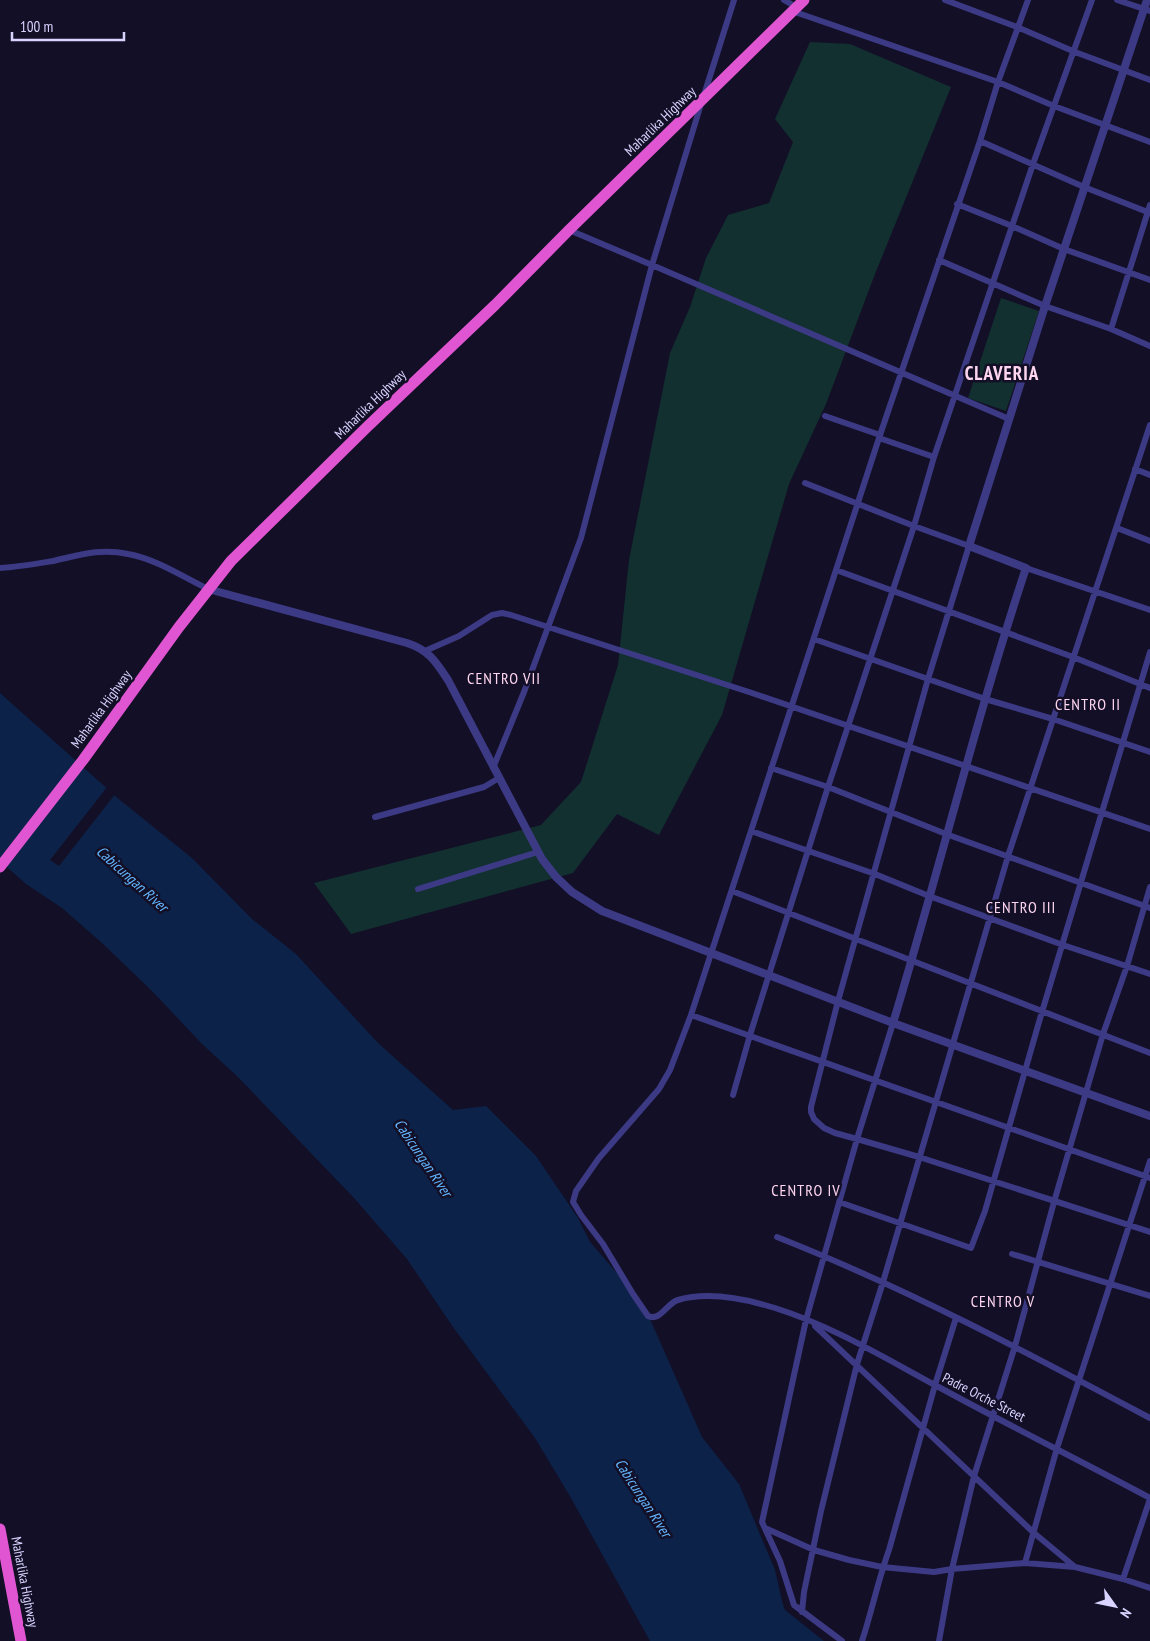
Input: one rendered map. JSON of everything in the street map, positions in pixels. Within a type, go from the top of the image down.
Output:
[{"type":"highway","name":"Maharlika Highway","points":[[1,866],[208,589],[238,555],[367,427],[495,305],[568,230],[797,6]]},
{"type":"highway","name":"Maharlika Highway","points":[[0,1530],[21,1641]]},
{"type":"street","points":[[493,768],[576,554],[652,264],[734,0]]},
{"type":"street","points":[[784,0],[1150,142]]},
{"type":"street","points":[[945,0],[1150,80]]},
{"type":"street","points":[[1028,0],[998,82],[980,141],[957,204],[940,260],[857,503],[691,1015],[1148,1177]]},
{"type":"street","points":[[733,1095],[828,787],[914,526],[934,457],[1033,164],[1075,52],[1092,0]]},
{"type":"street","points":[[1118,0],[1147,10]]},
{"type":"street","points":[[1147,0],[1147,10],[1123,71],[1084,187],[948,612],[838,1001],[811,1106],[812,1116],[828,1131],[918,1157],[1150,1232]]},
{"type":"street","points":[[980,141],[1084,187],[1149,210],[1111,329]]},
{"type":"street","points":[[957,204],[1064,249],[1150,280]]},
{"type":"street","points":[[568,230],[652,264],[1009,419]]},
{"type":"street","points":[[940,260],[1045,306],[1111,329],[1150,346]]},
{"type":"street","points":[[825,416],[934,457]]},
{"type":"street","points":[[802,1612],[804,1592],[821,1512],[857,1364],[971,983],[988,917],[1150,425]]},
{"type":"street","points":[[1135,469],[1150,475]]},
{"type":"street","points":[[805,482],[1026,568],[1150,610]]},
{"type":"street","points":[[1117,528],[1150,541]]},
{"type":"street","points":[[0,568],[37,564],[82,553],[107,551],[129,554],[147,559],[208,589],[425,650],[432,656],[448,680],[542,859],[556,877],[572,892],[602,911],[713,952],[893,1023],[1150,1116]]},
{"type":"street","points":[[842,1641],[794,1605],[780,1561],[762,1522],[808,1321],[825,1256],[875,1081],[912,962],[965,765],[1026,568]]},
{"type":"street","points":[[836,570],[1073,657],[1150,688]]},
{"type":"street","points":[[425,650],[459,636],[486,618],[496,614],[512,615],[910,746],[1150,829]]},
{"type":"street","points":[[814,639],[928,679],[1150,752]]},
{"type":"street","points":[[840,1202],[971,1248],[985,1211],[1150,652]]},
{"type":"street","points":[[771,768],[828,787],[946,834],[1147,907]]},
{"type":"street","points":[[375,817],[484,787],[499,778]]},
{"type":"street","points":[[751,831],[875,874],[929,896],[1063,945],[1150,974]]},
{"type":"street","points":[[418,889],[538,852]]},
{"type":"street","points":[[939,1641],[952,1569],[974,1476],[1015,1346],[1054,1202],[1103,1034],[1147,907],[1150,887]]},
{"type":"street","points":[[732,891],[1150,1053]]},
{"type":"street","name":"Padre Orche Street","points":[[691,1015],[670,1070],[662,1085],[599,1158],[576,1191],[573,1202],[581,1216],[603,1244],[648,1316],[654,1318],[675,1300],[689,1297],[741,1300],[769,1306],[863,1345],[1150,1498]]},
{"type":"street","points":[[1025,1563],[1057,1448],[1129,1225],[1148,1177],[1150,1161]]},
{"type":"street","points":[[777,1237],[883,1282],[1015,1346],[1150,1418]]},
{"type":"street","points":[[1012,1254],[1150,1296]]},
{"type":"street","points":[[862,1641],[956,1318]]},
{"type":"street","points":[[808,1321],[857,1364],[923,1429],[1034,1532],[1075,1567]]},
{"type":"street","points":[[1124,1579],[1150,1498]]},
{"type":"street","points":[[765,1528],[814,1550],[882,1568],[934,1572],[1025,1563],[1075,1567],[1124,1579],[1150,1588]]},
{"type":"green space","points":[[810,42],[850,44],[951,87],[875,274],[826,404],[789,484],[722,715],[659,835],[617,814],[573,873],[351,934],[314,883],[541,825],[581,782],[618,665],[629,560],[670,353],[690,307],[706,258],[728,215],[769,203],[793,142],[775,119]]},
{"type":"green space","points":[[1001,298],[1039,311],[1006,411],[968,398]]},
{"type":"water","name":"Cabicungan River","points":[[0,693],[120,800],[192,858],[252,919],[296,954],[378,1043],[453,1110],[486,1106],[536,1156],[578,1218],[590,1242],[643,1303],[702,1437],[739,1484],[775,1570],[785,1610],[824,1641],[650,1641],[571,1498],[535,1438],[453,1327],[407,1259],[354,1198],[152,991],[62,908],[26,884],[0,861]]},
{"type":"pier","points":[[108,786],[116,793],[59,866],[50,860]]},
{"type":"district","name":"CLAVERIA","points":[[1002,373]]},
{"type":"district","name":"CENTRO VII","points":[[504,678]]},
{"type":"district","name":"CENTRO II","points":[[1088,704]]},
{"type":"district","name":"CENTRO III","points":[[1021,907]]},
{"type":"district","name":"CENTRO IV","points":[[806,1190]]},
{"type":"district","name":"CENTRO V","points":[[1003,1301]]}]
